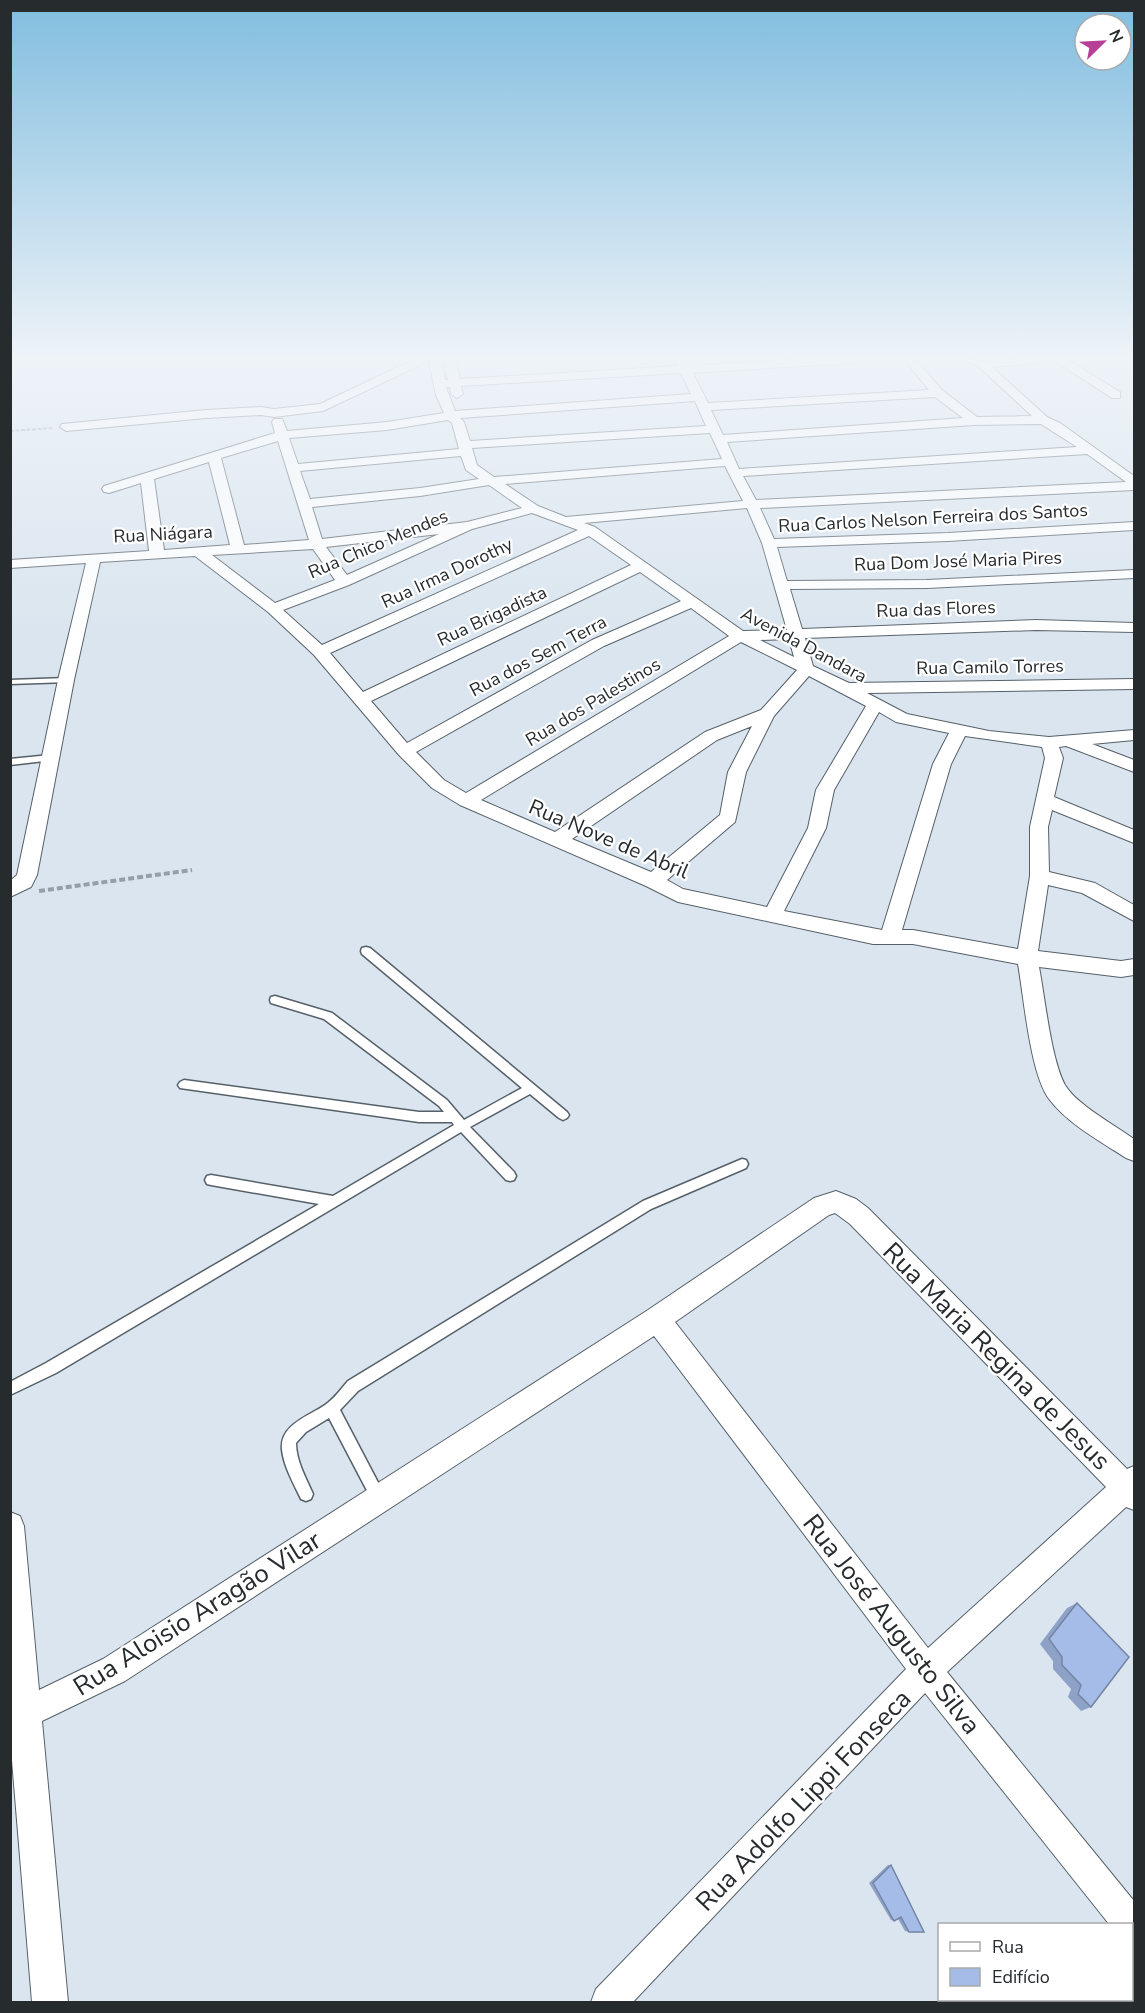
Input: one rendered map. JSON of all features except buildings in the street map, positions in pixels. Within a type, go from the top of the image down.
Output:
[{"type":"street","points":[[109,489],[227,452]]},
{"type":"street","points":[[288,452],[317,544],[344,582]]},
{"type":"street","points":[[293,468],[432,452]]},
{"type":"street","name":"Avenida Dandara","points":[[467,452],[471,466],[490,481],[533,509],[590,530],[740,636],[902,718],[959,731],[1049,742],[1134,735]]},
{"type":"street","points":[[652,881],[729,818],[738,772],[767,714],[806,669],[769,543],[752,504],[724,452]]},
{"type":"street","points":[[305,504],[420,492],[490,481],[1051,452]]},
{"type":"street","points":[[1092,452],[1134,484]]},
{"type":"street","points":[[214,456],[238,550]]},
{"type":"street","points":[[147,477],[157,554]]},
{"type":"street","points":[[566,520],[752,504],[1134,484]]},
{"type":"street","name":"Rua Chico Mendes","points":[[273,609],[344,582],[467,526],[533,509]]},
{"type":"street","name":"Rua Niágara","points":[[10,564],[317,544],[467,526]]},
{"type":"street","name":"Rua Carlos Nelson Ferreira dos Santos","points":[[769,543],[948,537],[1134,526]]},
{"type":"street","name":"Rua Irma Dorothy","points":[[320,652],[590,530]]},
{"type":"street","name":"Rua Nove de Abril","points":[[199,552],[273,609],[320,652],[359,700],[438,784],[466,801],[555,841],[652,881],[678,895],[873,937],[913,937],[1027,958],[1121,969],[1134,968]]},
{"type":"street","points":[[14,889],[24,882],[27,875],[66,680],[94,558]]},
{"type":"street","name":"Rua Brigadista","points":[[359,700],[641,566]]},
{"type":"street","name":"Rua Dom José Maria Pires","points":[[782,585],[927,584],[1134,574]]},
{"type":"street","name":"Rua dos Sem Terra","points":[[405,751],[598,643],[692,602]]},
{"type":"street","name":"Rua das Flores","points":[[740,636],[1036,625],[1134,627]]},
{"type":"street","name":"Rua dos Palestinos","points":[[466,801],[740,636]]},
{"type":"street","name":"Rua Camilo Torres","points":[[846,688],[1134,684]]},
{"type":"street","points":[[773,915],[817,828],[825,790],[875,705]]},
{"type":"street","points":[[555,841],[711,736],[767,714]]},
{"type":"street","points":[[890,937],[942,764],[959,731]]},
{"type":"street","points":[[1049,742],[1054,758],[1039,827],[1040,876],[1027,958],[1047,1066],[1057,1092],[1082,1116],[1134,1151]]},
{"type":"street","points":[[1069,742],[1134,766]]},
{"type":"street","points":[[1045,800],[1134,837]]},
{"type":"street","points":[[1040,876],[1088,888],[1134,914]]},
{"type":"street","name":"Rua Maria Regina de Jesus","points":[[657,1319],[822,1206],[836,1202],[848,1207],[859,1216],[1132,1488]]},
{"type":"street","name":"Rua Aloisio Aragão Vilar","points":[[18,1717],[114,1670],[657,1319]]},
{"type":"street","name":"Rua José Augusto Silva","points":[[657,1319],[926,1670],[1129,1923]]},
{"type":"street","name":"Rua Adolfo Lippi Fonseca","points":[[620,1998],[926,1670],[1132,1488]]},
{"type":"street","points":[[10,1526],[18,1717],[50,2002]]},
{"type":"lane","points":[[10,682],[66,680]]},
{"type":"lane","points":[[10,762],[50,758]]},
{"type":"lane","points":[[366,951],[562,1115]]},
{"type":"lane","points":[[275,1000],[328,1016],[443,1103],[510,1176]]},
{"type":"lane","points":[[184,1085],[459,1121]]},
{"type":"lane","points":[[10,1389],[51,1368],[333,1201],[459,1121],[532,1088]]},
{"type":"lane","points":[[306,1494],[287,1452],[288,1439],[298,1427],[332,1408],[353,1386],[647,1205],[742,1164]]},
{"type":"lane","points":[[211,1180],[333,1201]]},
{"type":"lane","points":[[332,1408],[379,1500]]},
{"type":"path","points":[[14,889],[35,892],[192,870]]}]
